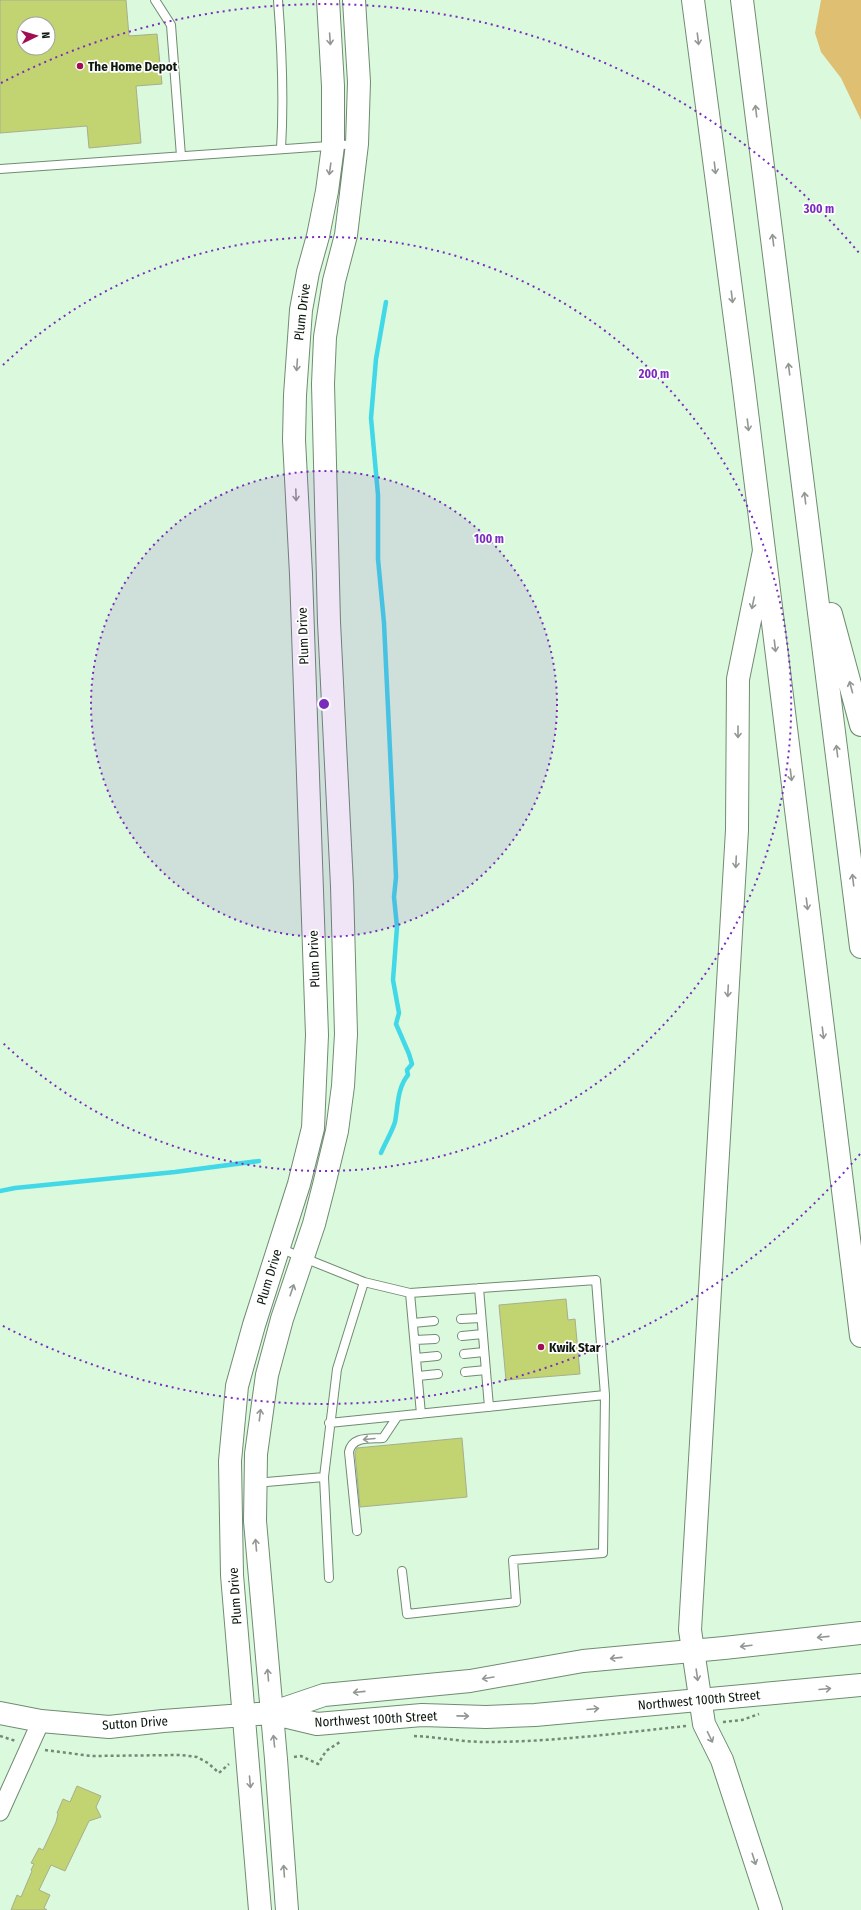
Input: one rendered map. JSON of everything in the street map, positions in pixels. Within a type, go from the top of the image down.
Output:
[{"type":"main road","name":"Plum Drive","points":[[287,1910],[255,1521],[255,1483],[256,1454],[266,1375],[282,1319],[314,1224],[337,1131],[343,1086],[346,1034],[342,886],[316,611],[296,491],[294,395],[301,310],[308,272],[318,236],[327,190],[333,146],[333,86],[328,0]]},
{"type":"main road","name":"Plum Drive","points":[[260,1910],[232,1574],[230,1461],[237,1386],[254,1325],[298,1184],[313,1128],[317,1035],[316,611],[323,432],[322,384],[325,337],[334,282],[346,235],[357,144],[359,82],[354,0]]},
{"type":"main road","points":[[693,0],[764,551],[861,1336]]},
{"type":"main road","points":[[742,0],[861,947]]},
{"type":"main road","points":[[810,537],[861,725]]},
{"type":"main road","points":[[764,551],[738,679],[737,830],[690,1630],[704,1724],[722,1760],[771,1910]]},
{"type":"main road","name":"Northwest 100th Street","points":[[271,1714],[324,1695],[470,1681],[583,1661],[861,1633]]},
{"type":"main road","name":"Northwest 100th Street","points":[[271,1714],[317,1724],[422,1715],[536,1715],[861,1685]]},
{"type":"main road","name":"Sutton Drive","points":[[0,1713],[41,1720],[109,1726],[271,1714]]},
{"type":"street","points":[[0,1812],[41,1720]]},
{"type":"lane","points":[[155,0],[171,25],[181,156]]},
{"type":"lane","points":[[278,0],[283,105],[281,149]]},
{"type":"lane","points":[[0,169],[357,144]]},
{"type":"lane","points":[[278,1248],[364,1282],[410,1293],[596,1280],[605,1395],[603,1553],[513,1560],[516,1602],[408,1614],[402,1571]]},
{"type":"lane","points":[[329,1578],[324,1477],[329,1422],[337,1369],[364,1282]]},
{"type":"lane","points":[[479,1288],[489,1407]]},
{"type":"lane","points":[[410,1293],[421,1414]]},
{"type":"lane","points":[[460,1319],[481,1318]]},
{"type":"lane","points":[[413,1323],[434,1321]]},
{"type":"lane","points":[[462,1336],[483,1334]]},
{"type":"lane","points":[[415,1340],[435,1338]]},
{"type":"lane","points":[[464,1354],[484,1352]]},
{"type":"lane","points":[[416,1358],[437,1356]]},
{"type":"lane","points":[[465,1372],[486,1370]]},
{"type":"lane","points":[[418,1376],[438,1374]]},
{"type":"lane","points":[[329,1422],[397,1417],[605,1395]]},
{"type":"lane","points":[[357,1531],[349,1452],[350,1446],[356,1440],[383,1438],[397,1417]]},
{"type":"lane","points":[[255,1483],[324,1477]]},
{"type":"path","points":[[30,1745],[42,1750],[91,1756],[181,1755],[197,1757],[208,1763],[219,1773],[232,1761]]},
{"type":"shaded area","points":[[821,0],[861,0],[861,120],[841,78],[821,52],[815,33]]},
{"type":"building","name":"The Home Depot","points":[[0,0],[126,0],[129,36],[157,34],[162,84],[136,86],[141,143],[89,148],[87,126],[0,133]]},
{"type":"building","name":"Kwik Star","points":[[566,1299],[568,1320],[575,1319],[580,1374],[506,1380],[499,1305]]},
{"type":"building","points":[[462,1438],[467,1497],[360,1507],[355,1453],[357,1448]]},
{"type":"building","points":[[77,1786],[101,1796],[96,1807],[101,1817],[89,1821],[65,1871],[51,1865],[39,1890],[50,1895],[44,1908],[47,1910],[11,1910],[17,1895],[21,1897],[32,1871],[31,1870],[34,1864],[31,1863],[39,1848],[43,1850],[56,1822],[57,1813],[63,1799],[70,1802]]},
{"type":"waterway","points":[[381,1153],[394,1126],[398,1098],[404,1080],[408,1075],[407,1070],[412,1064],[396,1024],[399,1013],[393,980],[397,927],[394,897],[396,877],[384,623],[378,559],[378,495],[371,418],[376,359],[386,302]]},
{"type":"waterway","points":[[0,1191],[15,1188],[175,1172],[259,1161]]},
{"type":"place","name":"The Home Depot","points":[[80,66]]},
{"type":"place","name":"Kwik Star","points":[[541,1347]]}]
